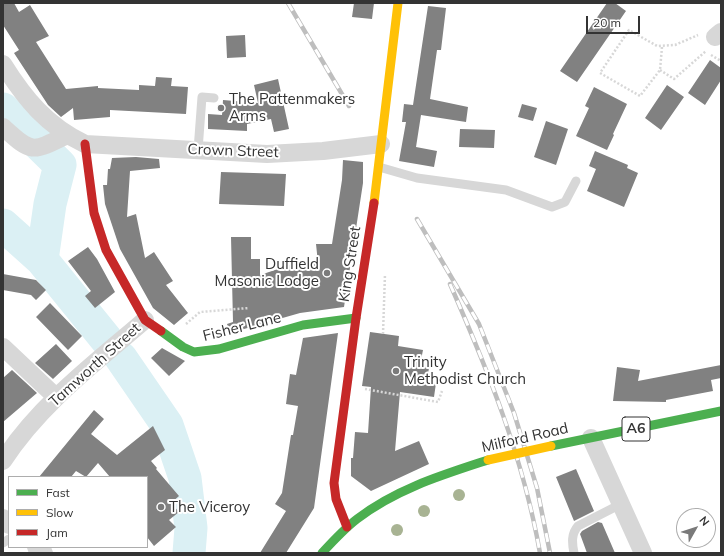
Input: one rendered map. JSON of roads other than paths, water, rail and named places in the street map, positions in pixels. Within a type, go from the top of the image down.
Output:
[{"type":"main road","name":"King Street","points":[[347,527],[336,499],[334,483],[356,318],[379,167],[398,3]]},
{"type":"main road","name":"Tamworth Street","points":[[86,144],[94,213],[106,250],[145,320]]},
{"type":"main road","name":"Fisher Lane","points":[[145,320],[189,351],[200,352],[219,349],[304,325],[356,318]]},
{"type":"main road","name":"Milford Road","points":[[347,527],[362,514],[404,490],[442,475],[488,460],[721,411]]},
{"type":"main road","name":"A6","points":[[322,553],[347,527]]},
{"type":"street","points":[[3,64],[26,96],[50,123],[67,135],[86,144]]},
{"type":"street","points":[[3,127],[24,146],[32,149],[50,144],[67,135]]},
{"type":"street","name":"Crown Street","points":[[86,144],[267,154],[323,151],[381,144]]},
{"type":"street","name":"Tamworth Street","points":[[3,461],[12,448],[56,397],[145,320]]},
{"type":"street","points":[[3,347],[56,397]]},
{"type":"street","points":[[591,438],[643,553]]},
{"type":"lane","points":[[198,150],[202,97],[214,98]]},
{"type":"lane","points":[[379,167],[416,178],[506,190],[552,207],[565,202],[576,181]]},
{"type":"lane","points":[[574,553],[572,544],[574,531],[578,526],[621,504]]},
{"type":"waterway","points":[[3,109],[60,165],[50,204],[42,260]]},
{"type":"waterway","points":[[3,225],[42,260],[106,339]]},
{"type":"waterway","points":[[121,358],[167,425],[185,478],[191,528],[189,553]]},
{"type":"railway","points":[[288,3],[349,106]]},
{"type":"railway","points":[[417,219],[479,324],[514,413],[537,488],[550,553]]},
{"type":"railway","points":[[450,284],[478,350],[503,416],[524,483],[540,553]]},
{"type":"place","name":"The Pattenmakers Arms","points":[[221,108]]},
{"type":"place","name":"Duffield Masonic Lodge","points":[[327,273]]},
{"type":"place","name":"Trinity Methodist Church","points":[[396,371]]},
{"type":"place","name":"The Viceroy","points":[[161,507]]}]
